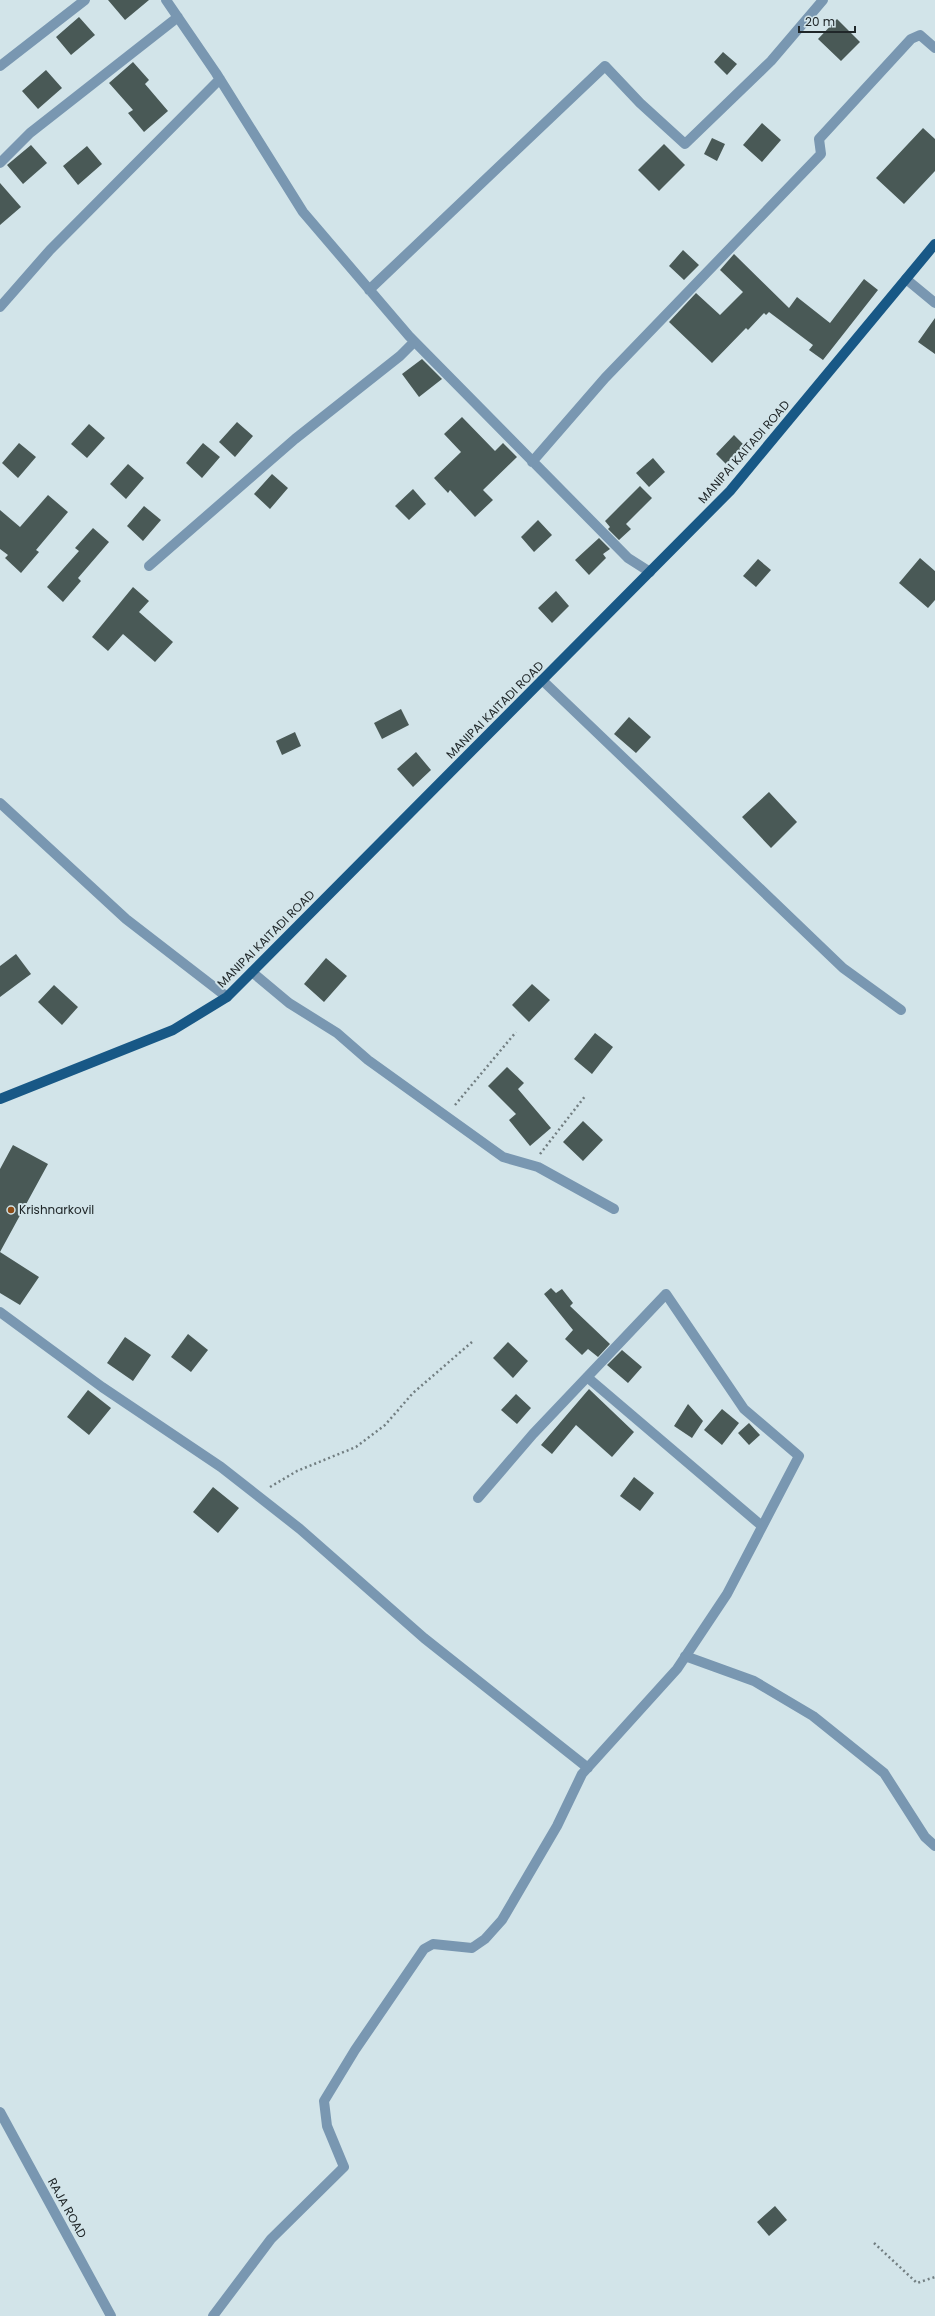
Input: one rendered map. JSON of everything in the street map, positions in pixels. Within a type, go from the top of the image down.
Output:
[{"type":"main road","name":"MANIPAI KAITADI ROAD","points":[[0,1099],[173,1030],[227,997],[730,492],[935,244]]},
{"type":"street","points":[[0,66],[85,0]]},
{"type":"street","points":[[166,0],[220,79],[303,212],[414,342],[628,558],[650,572]]},
{"type":"street","points":[[369,290],[605,66],[640,103],[685,144],[771,61],[823,0]]},
{"type":"street","points":[[0,163],[30,133],[178,17]]},
{"type":"street","points":[[532,462],[605,378],[821,154],[819,139],[911,39],[920,35],[935,48]]},
{"type":"street","points":[[0,307],[50,250],[220,79]]},
{"type":"street","points":[[906,279],[935,303]]},
{"type":"street","points":[[149,566],[295,439],[400,356],[414,342]]},
{"type":"street","points":[[542,680],[843,968],[901,1010]]},
{"type":"street","points":[[0,803],[126,919],[227,997]]},
{"type":"street","points":[[252,972],[290,1002],[337,1033],[368,1060],[502,1157],[538,1167],[614,1209]]},
{"type":"street","points":[[213,2316],[271,2239],[344,2167],[327,2126],[324,2101],[355,2050],[424,1949],[433,1944],[472,1948],[485,1939],[502,1920],[557,1826],[582,1774],[677,1669],[727,1594],[799,1456],[744,1409],[666,1294],[533,1434],[478,1498]]},
{"type":"street","points":[[0,1312],[102,1388],[221,1467],[300,1529],[424,1638],[588,1768]]},
{"type":"street","points":[[587,1377],[762,1526]]},
{"type":"street","points":[[685,1656],[754,1681],[813,1716],[884,1773],[925,1837],[935,1846]]},
{"type":"street","name":"RAJA ROAD","points":[[0,2112],[111,2316]]},
{"type":"path","points":[[445,1116],[516,1032]]},
{"type":"path","points":[[531,1165],[586,1095]]},
{"type":"path","points":[[250,1490],[273,1486],[296,1471],[356,1447],[385,1425],[413,1393],[472,1342]]},
{"type":"path","points":[[874,2243],[916,2283],[935,2277]]},
{"type":"building","points":[[108,0],[149,0],[125,20]]},
{"type":"building","points":[[79,17],[95,35],[71,55],[56,37]]},
{"type":"building","points":[[837,19],[860,42],[841,61],[818,39]]},
{"type":"building","points":[[723,52],[737,64],[727,75],[714,62]]},
{"type":"building","points":[[133,62],[149,80],[145,84],[168,111],[144,132],[128,113],[133,110],[109,83]]},
{"type":"building","points":[[46,70],[62,88],[38,109],[22,91]]},
{"type":"building","points":[[762,123],[781,140],[762,162],[743,145]]},
{"type":"building","points":[[923,128],[935,139],[935,171],[904,204],[876,178]]},
{"type":"building","points":[[712,138],[725,144],[717,161],[704,154]]},
{"type":"building","points":[[664,144],[685,165],[659,191],[638,170]]},
{"type":"building","points":[[31,145],[47,163],[23,184],[7,165]]},
{"type":"building","points":[[87,146],[102,164],[78,185],[63,166]]},
{"type":"building","points":[[0,183],[21,207],[0,225]]},
{"type":"building","points":[[683,250],[699,265],[684,280],[669,266]]},
{"type":"building","points":[[734,254],[789,308],[797,297],[830,323],[864,279],[878,290],[823,360],[809,350],[813,345],[769,312],[766,315],[764,313],[748,330],[746,328],[712,363],[669,322],[696,293],[720,315],[743,292],[720,270]]},
{"type":"building","points":[[935,318],[935,354],[918,342]]},
{"type":"building","points":[[422,359],[442,379],[419,397],[402,374]]},
{"type":"building","points":[[462,417],[495,451],[503,443],[517,457],[483,490],[493,500],[475,517],[450,490],[448,493],[434,478],[461,452],[444,434]]},
{"type":"building","points":[[237,422],[253,436],[235,457],[219,442]]},
{"type":"building","points":[[89,424],[105,438],[87,458],[71,444]]},
{"type":"building","points":[[734,435],[744,445],[726,464],[716,454]]},
{"type":"building","points":[[19,443],[36,457],[18,478],[2,463]]},
{"type":"building","points":[[203,443],[220,457],[202,478],[186,463]]},
{"type":"building","points":[[653,458],[665,472],[649,487],[636,473]]},
{"type":"building","points":[[128,464],[144,478],[126,499],[110,484]]},
{"type":"building","points":[[272,474],[288,488],[270,509],[254,494]]},
{"type":"building","points":[[640,486],[652,498],[626,524],[631,529],[619,540],[608,529],[610,527],[605,521]]},
{"type":"building","points":[[413,489],[426,504],[409,520],[395,506]]},
{"type":"building","points":[[48,495],[68,512],[36,550],[39,552],[21,573],[5,558],[8,555],[0,549],[0,510],[20,527]]},
{"type":"building","points":[[144,506],[161,520],[143,541],[127,526]]},
{"type":"building","points":[[538,520],[552,535],[534,552],[521,537]]},
{"type":"building","points":[[93,528],[109,542],[78,578],[81,581],[63,602],[47,587],[79,551],[75,548]]},
{"type":"building","points":[[599,538],[610,549],[603,554],[606,558],[589,575],[575,560]]},
{"type":"building","points":[[920,558],[935,571],[935,600],[928,608],[899,583]]},
{"type":"building","points":[[758,559],[771,570],[756,587],[743,576]]},
{"type":"building","points":[[133,587],[149,601],[139,612],[173,642],[155,662],[123,634],[108,651],[92,637]]},
{"type":"building","points":[[556,591],[569,606],[552,623],[538,608]]},
{"type":"building","points":[[401,709],[409,725],[382,739],[374,723]]},
{"type":"building","points":[[629,717],[651,737],[636,753],[614,734]]},
{"type":"building","points":[[295,732],[301,746],[282,755],[276,741]]},
{"type":"building","points":[[416,752],[431,770],[413,787],[397,769]]},
{"type":"building","points":[[769,792],[797,822],[771,848],[742,817]]},
{"type":"building","points":[[16,954],[31,974],[0,997],[0,966]]},
{"type":"building","points":[[326,958],[347,976],[324,1002],[304,984]]},
{"type":"building","points":[[532,984],[550,1000],[529,1022],[512,1005]]},
{"type":"building","points":[[54,985],[78,1007],[62,1025],[38,1002]]},
{"type":"building","points":[[595,1033],[613,1047],[592,1074],[574,1059]]},
{"type":"building","points":[[507,1067],[524,1083],[518,1089],[551,1128],[530,1146],[509,1120],[516,1114],[488,1086]]},
{"type":"building","points":[[583,1121],[603,1140],[583,1161],[563,1142]]},
{"type":"building","name":"Krishnarkovil","points":[[13,1145],[48,1164],[0,1252],[0,1169]]},
{"type":"building","points":[[0,1252],[39,1277],[20,1305],[0,1293]]},
{"type":"building","points":[[551,1288],[556,1293],[562,1289],[573,1303],[570,1306],[610,1344],[598,1357],[588,1349],[582,1355],[565,1339],[573,1330],[544,1294]]},
{"type":"building","points":[[188,1334],[208,1350],[191,1372],[171,1357]]},
{"type":"building","points":[[125,1337],[151,1355],[133,1381],[107,1363]]},
{"type":"building","points":[[508,1342],[528,1361],[513,1378],[493,1358]]},
{"type":"building","points":[[622,1350],[642,1367],[628,1383],[607,1365]]},
{"type":"building","points":[[589,1389],[634,1432],[612,1457],[576,1425],[552,1454],[541,1445]]},
{"type":"building","points":[[88,1390],[111,1408],[89,1435],[67,1417]]},
{"type":"building","points":[[516,1394],[531,1408],[517,1424],[501,1410]]},
{"type":"building","points":[[688,1404],[703,1421],[692,1438],[674,1426]]},
{"type":"building","points":[[722,1409],[739,1423],[722,1445],[704,1430]]},
{"type":"building","points":[[749,1423],[760,1435],[749,1445],[738,1433]]},
{"type":"building","points":[[634,1477],[654,1493],[640,1511],[620,1496]]},
{"type":"building","points":[[213,1487],[239,1508],[218,1533],[193,1512]]},
{"type":"building","points":[[775,2206],[787,2220],[769,2236],[757,2222]]},
{"type":"place","name":"Krishnarkovil","points":[[11,1210]]}]
